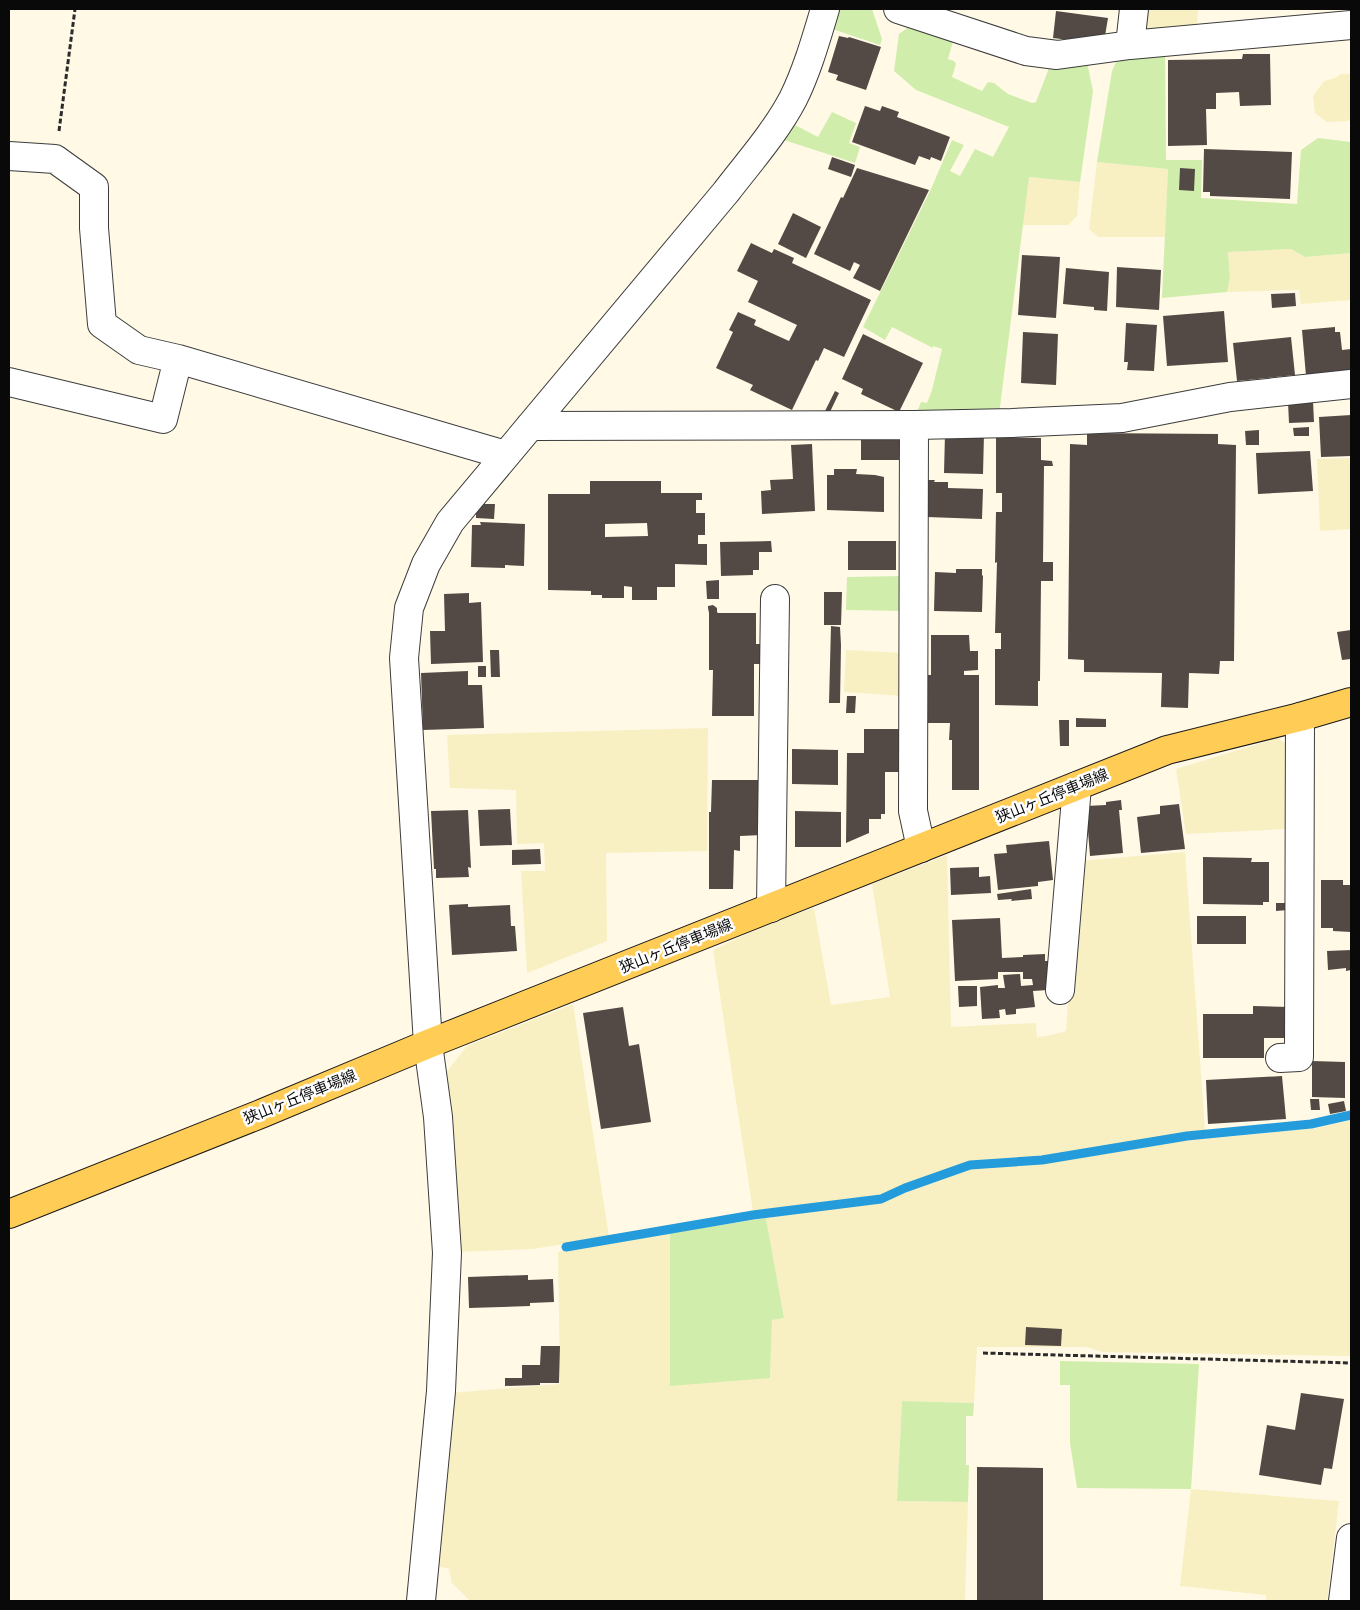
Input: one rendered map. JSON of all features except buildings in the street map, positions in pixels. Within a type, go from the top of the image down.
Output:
[{"type":"main road","name":"狭山ヶ丘停車場線","points":[[9,1214],[263,1113],[428,1044],[1167,750],[1300,718],[1351,702]]},
{"type":"street","points":[[420,1601],[441,1390],[447,1253],[438,1117],[428,1044],[404,658],[409,608],[426,564],[450,522],[726,192],[767,140],[793,99],[815,44],[825,9]]},
{"type":"street","points":[[898,9],[1026,51],[1057,55],[1130,45],[1351,25]]},
{"type":"street","points":[[1130,45],[1134,9]]},
{"type":"street","points":[[9,156],[55,159],[94,188],[94,228],[102,324],[139,350],[178,359],[505,456]]},
{"type":"street","points":[[9,382],[164,419],[178,359]]},
{"type":"street","points":[[530,426],[914,425],[1122,418],[1230,397],[1351,384]]},
{"type":"street","points":[[914,425],[913,811],[921,848]]},
{"type":"street","points":[[771,908],[775,599]]},
{"type":"street","points":[[1280,1058],[1299,1057],[1300,718]]},
{"type":"street","points":[[1060,990],[1077,786]]},
{"type":"street","points":[[1343,1601],[1351,1538]]},
{"type":"path","points":[[55,159],[75,9]]},
{"type":"path","points":[[983,1353],[1351,1362]]},
{"type":"shaded area","points":[[1133,9],[1198,9],[1197,28],[1148,36]]},
{"type":"shaded area","points":[[1341,74],[1351,74],[1351,118],[1348,121],[1327,122],[1315,113],[1313,96],[1324,81]]},
{"type":"shaded area","points":[[1097,162],[1168,169],[1165,237],[1098,237],[1089,229]]},
{"type":"shaded area","points":[[1029,177],[1080,182],[1077,216],[1068,225],[1022,225]]},
{"type":"shaded area","points":[[1291,249],[1305,257],[1351,253],[1351,300],[1301,304],[1299,290],[1227,292],[1230,278],[1228,252]]},
{"type":"shaded area","points":[[1351,458],[1351,529],[1320,531],[1317,459]]},
{"type":"shaded area","points":[[846,650],[902,653],[903,696],[844,692]]},
{"type":"shaded area","points":[[708,728],[707,851],[606,853],[607,941],[527,973],[521,871],[545,871],[544,843],[517,844],[516,790],[450,788],[447,735]]},
{"type":"shaded area","points":[[1278,738],[1291,748],[1286,829],[1186,834],[1176,769]]},
{"type":"shaded area","points":[[1185,852],[1205,1130],[1054,1155],[971,1162],[908,1183],[879,1196],[753,1211],[713,950],[772,922],[814,908],[831,1005],[890,997],[872,884],[947,855],[951,1027],[1036,1023],[1037,1037],[1047,1036],[1066,1031],[1079,861]]},
{"type":"shaded area","points":[[573,1004],[609,1237],[533,1249],[457,1252],[445,1074],[467,1046]]},
{"type":"shaded area","points":[[1351,1120],[1351,1356],[1102,1352],[1087,1347],[977,1347],[974,1403],[902,1401],[897,1501],[968,1502],[965,1601],[470,1601],[452,1583],[449,1569],[435,1565],[450,1393],[560,1384],[558,1252],[670,1233],[670,1385],[770,1377],[772,1320],[784,1318],[766,1218],[883,1201],[971,1169],[1048,1163],[1184,1141],[1317,1128]]},
{"type":"shaded area","points":[[1191,1489],[1339,1501],[1327,1601],[1266,1601],[1266,1595],[1180,1586]]},
{"type":"green space","points":[[839,9],[872,9],[882,39],[880,45],[832,29]]},
{"type":"green space","points":[[914,23],[955,34],[948,59],[956,64],[952,77],[982,91],[988,82],[994,83],[1008,94],[1032,103],[1036,102],[1052,60],[1087,62],[1093,91],[1080,182],[1029,177],[999,415],[916,415],[921,402],[927,403],[942,349],[933,346],[933,348],[892,327],[885,340],[863,327],[931,189],[952,140],[964,145],[950,171],[960,176],[975,149],[993,157],[1009,127],[916,90],[894,71],[899,34]]},
{"type":"green space","points":[[1165,51],[1166,160],[1202,160],[1201,198],[1297,204],[1301,150],[1318,138],[1351,142],[1351,253],[1305,257],[1291,249],[1228,252],[1230,278],[1227,292],[1162,298],[1168,169],[1097,162],[1112,71],[1116,62]]},
{"type":"green space","points":[[832,112],[856,123],[849,143],[860,147],[855,163],[784,140],[793,124],[818,137]]},
{"type":"green space","points":[[905,576],[904,611],[846,610],[847,577]]},
{"type":"green space","points":[[766,1218],[784,1318],[772,1320],[770,1378],[670,1386],[670,1233]]},
{"type":"green space","points":[[1060,1361],[1199,1364],[1191,1489],[1077,1488],[1070,1443],[1070,1385],[1060,1385]]},
{"type":"green space","points":[[902,1401],[974,1403],[973,1416],[966,1416],[966,1465],[969,1465],[968,1502],[897,1501]]},
{"type":"waterway","points":[[566,1247],[753,1215],[881,1199],[905,1188],[970,1165],[1042,1160],[1187,1136],[1311,1124],[1351,1115]]}]
